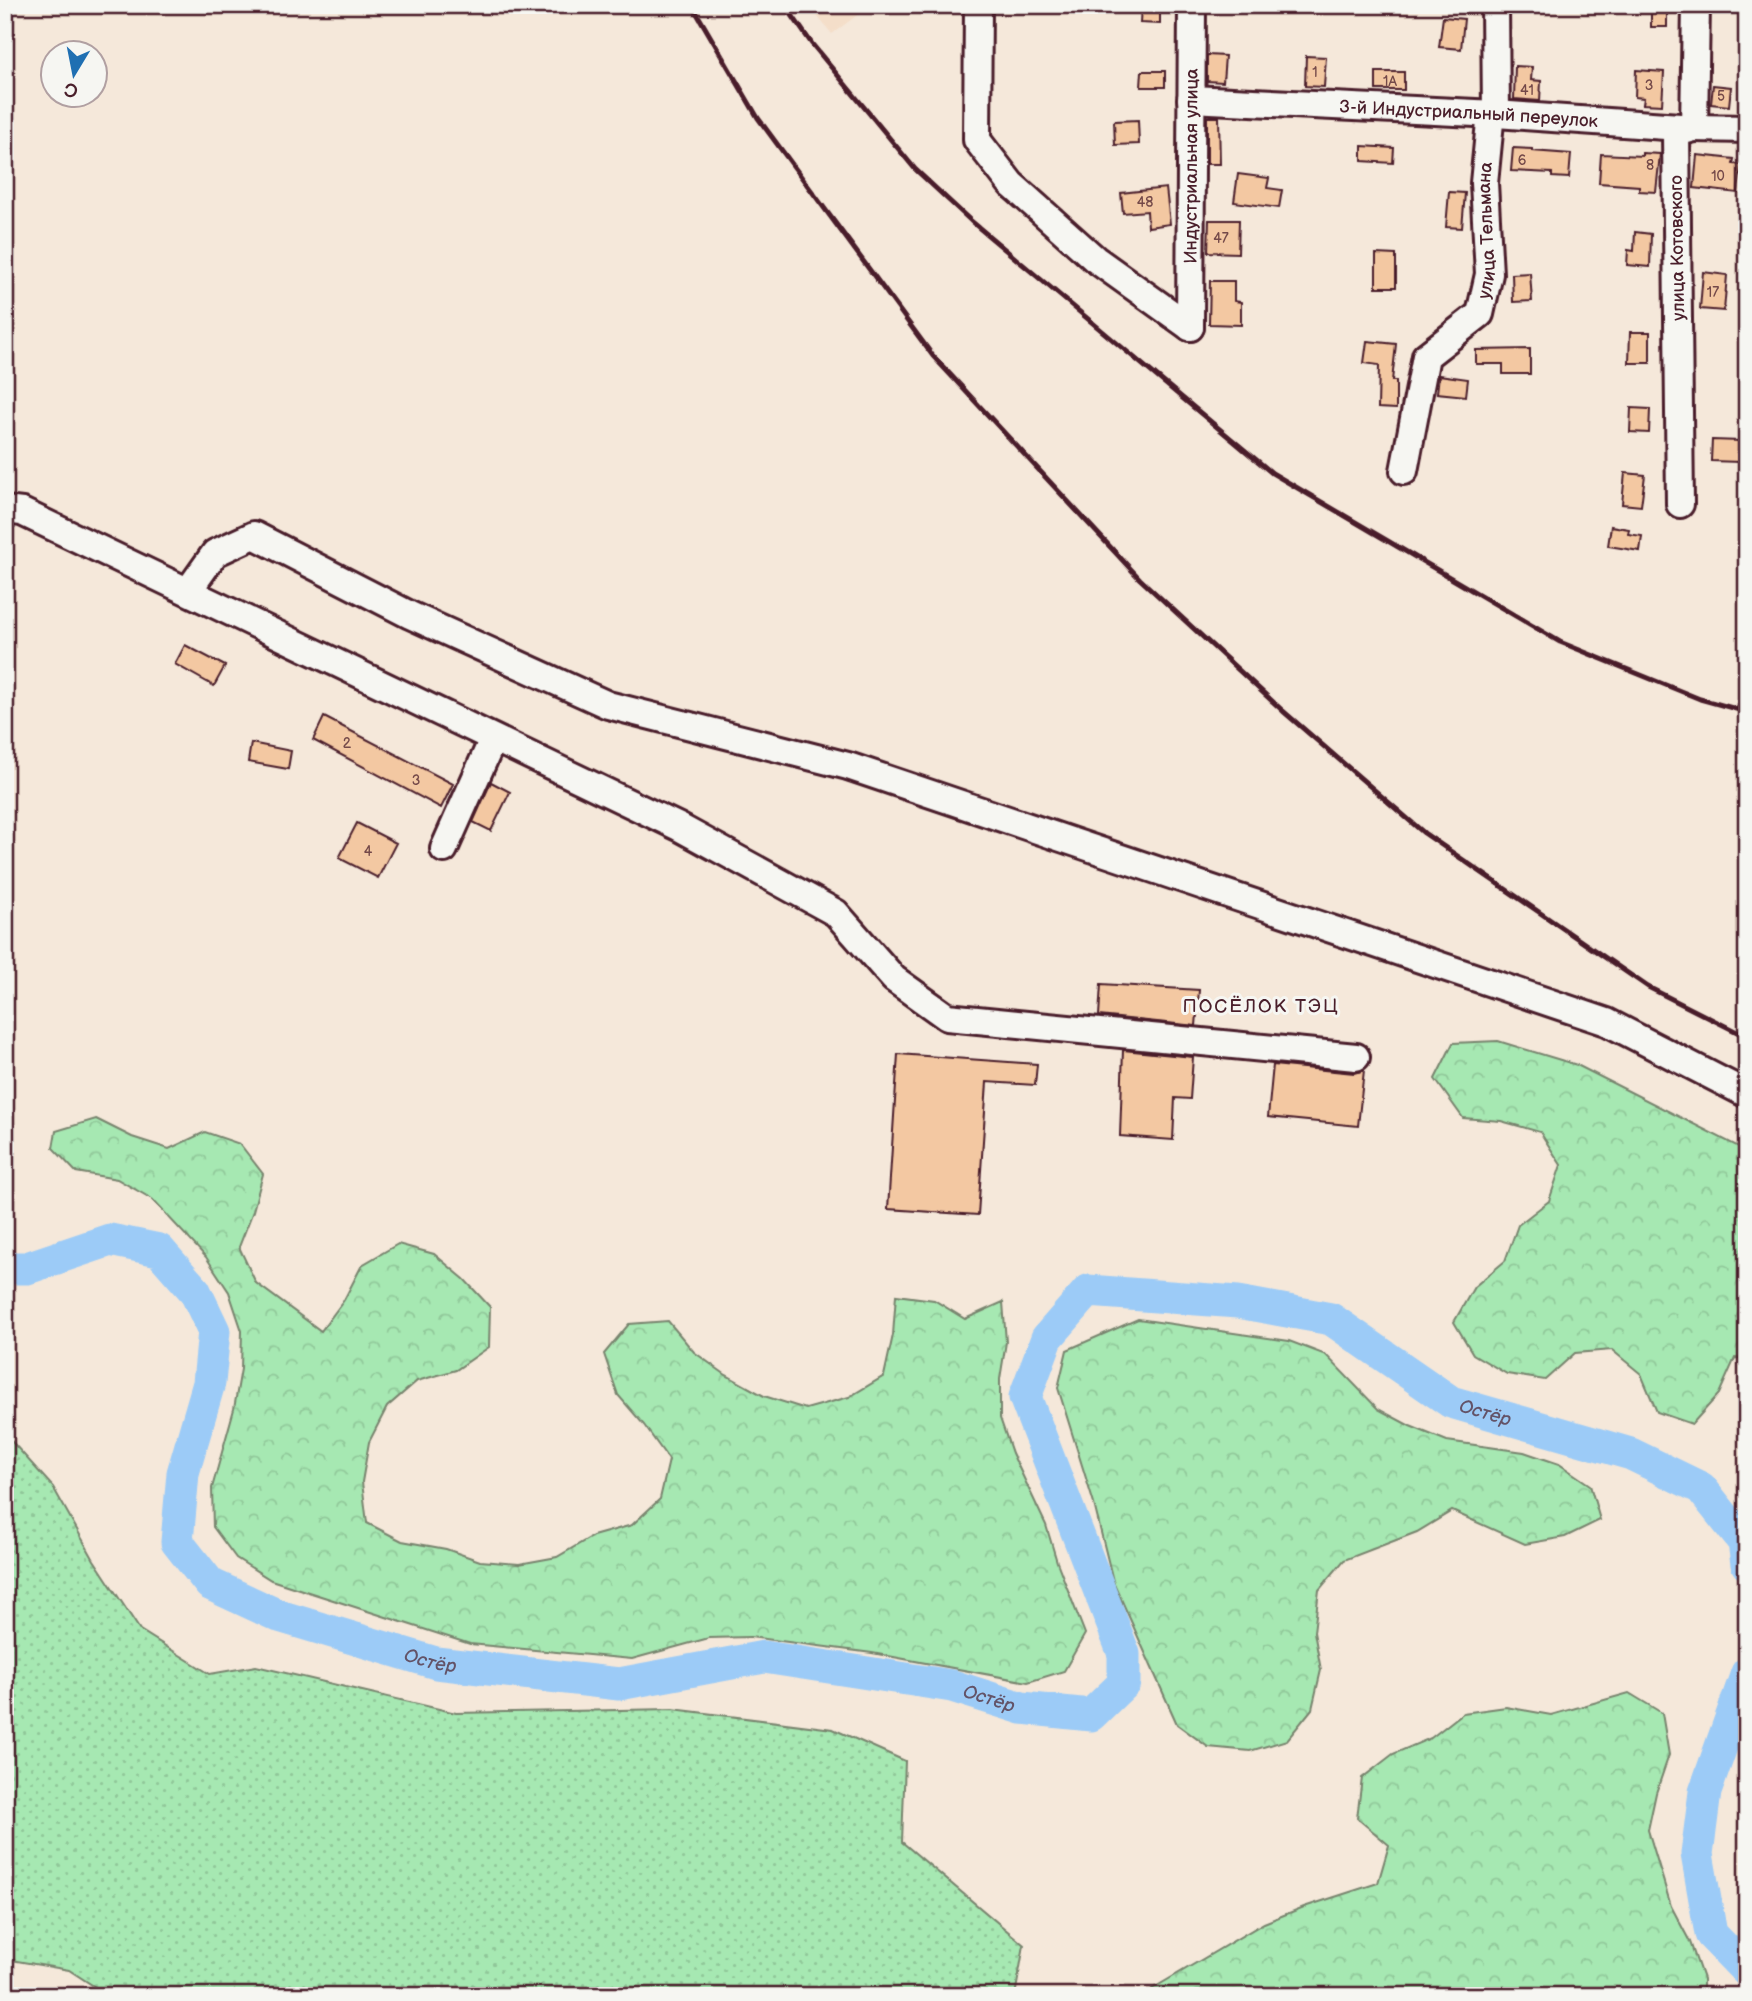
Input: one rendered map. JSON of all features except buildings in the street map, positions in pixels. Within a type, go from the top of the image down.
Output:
[{"type":"street","name":"Индустриальная улица","points":[[978,5],[977,140],[1011,184],[1094,259],[1190,327],[1192,5]]},
{"type":"street","name":"улица Тельмана","points":[[1404,471],[1426,356],[1480,314],[1489,274],[1485,183],[1490,122],[1496,114],[1495,5]]},
{"type":"street","points":[[1694,128],[1696,5]]},
{"type":"street","name":"3-й Индустриальный переулок","points":[[1191,99],[1496,114],[1694,128],[1747,128]]},
{"type":"street","name":"улица Котовского","points":[[1680,504],[1676,133],[1694,128]]},
{"type":"street","points":[[11,506],[493,740],[679,827],[836,913],[894,979],[947,1017],[1356,1058]]},
{"type":"street","points":[[188,592],[215,553],[254,535],[410,615],[608,705],[848,766],[1607,1023],[1747,1094]]},
{"type":"street","points":[[444,849],[493,740]]},
{"type":"shaded area","points":[[808,5],[888,5],[864,10],[832,34]]},
{"type":"green space","points":[[1498,1041],[1577,1065],[1747,1151],[1747,1359],[1735,1358],[1719,1394],[1692,1424],[1657,1412],[1641,1374],[1612,1350],[1575,1353],[1545,1380],[1507,1374],[1473,1354],[1454,1322],[1474,1287],[1505,1261],[1518,1225],[1549,1201],[1561,1165],[1540,1132],[1501,1121],[1463,1118],[1435,1079],[1453,1043]]},
{"type":"green space","points":[[96,1119],[132,1137],[169,1149],[205,1132],[240,1144],[263,1174],[239,1247],[256,1283],[321,1331],[344,1300],[362,1265],[398,1244],[434,1254],[464,1279],[490,1307],[489,1347],[456,1370],[417,1381],[387,1407],[369,1442],[362,1482],[367,1523],[402,1541],[446,1549],[480,1561],[519,1564],[557,1557],[593,1536],[632,1525],[660,1499],[669,1460],[618,1395],[604,1354],[629,1324],[668,1321],[694,1352],[726,1375],[764,1396],[806,1409],[849,1397],[884,1376],[893,1335],[896,1295],[934,1300],[965,1319],[1003,1302],[1006,1342],[1000,1379],[1000,1418],[1012,1453],[1046,1525],[1057,1562],[1085,1634],[1064,1671],[1028,1682],[872,1653],[750,1637],[709,1638],[632,1659],[470,1644],[271,1580],[236,1558],[213,1527],[212,1488],[234,1409],[241,1369],[242,1331],[229,1292],[206,1257],[152,1199],[117,1179],[76,1172],[53,1148],[56,1131]]},
{"type":"green space","points":[[1138,1319],[1289,1341],[1326,1355],[1378,1409],[1410,1426],[1447,1441],[1524,1452],[1559,1464],[1590,1485],[1600,1520],[1565,1537],[1525,1544],[1452,1511],[1417,1532],[1344,1560],[1319,1590],[1314,1632],[1321,1670],[1312,1709],[1287,1740],[1250,1751],[1208,1747],[1177,1724],[1113,1581],[1094,1504],[1058,1388],[1067,1350]]},
{"type":"green space","points":[[5,1434],[53,1487],[94,1560],[140,1630],[210,1674],[256,1666],[456,1713],[673,1709],[833,1729],[905,1761],[902,1842],[1024,1945],[1015,1996],[109,1996],[69,1970],[5,1959]]},
{"type":"green space","points":[[1629,1693],[1662,1713],[1669,1755],[1656,1793],[1648,1830],[1671,1906],[1690,1942],[1703,1979],[1703,1996],[1145,1996],[1152,1989],[1264,1923],[1378,1883],[1389,1845],[1357,1818],[1362,1778],[1393,1754],[1431,1738],[1463,1713],[1506,1707],[1551,1715]]},
{"type":"waterway","name":"Остёр","points":[[5,1268],[27,1268],[110,1240],[159,1250],[195,1291],[214,1331],[209,1383],[183,1473],[177,1542],[210,1584],[279,1616],[436,1663],[619,1684],[764,1657],[952,1686],[1022,1708],[1091,1715],[1124,1683],[1124,1654],[1025,1397],[1047,1338],[1088,1291],[1238,1302],[1331,1319],[1451,1402],[1631,1454],[1701,1488],[1744,1542],[1747,1564]]},
{"type":"waterway","name":"Остёр","points":[[1747,1673],[1705,1792],[1697,1854],[1711,1934],[1747,1971]]},
{"type":"railway","points":[[692,5],[758,118],[933,356],[1140,579],[1283,711],[1424,833],[1648,987],[1747,1037]]},
{"type":"railway","points":[[785,5],[812,44],[915,169],[971,221],[1272,473],[1560,642],[1700,699],[1747,712]]},
{"type":"district","name":"ПОСЁЛОК ТЭЦ","points":[[1261,1005]]}]
